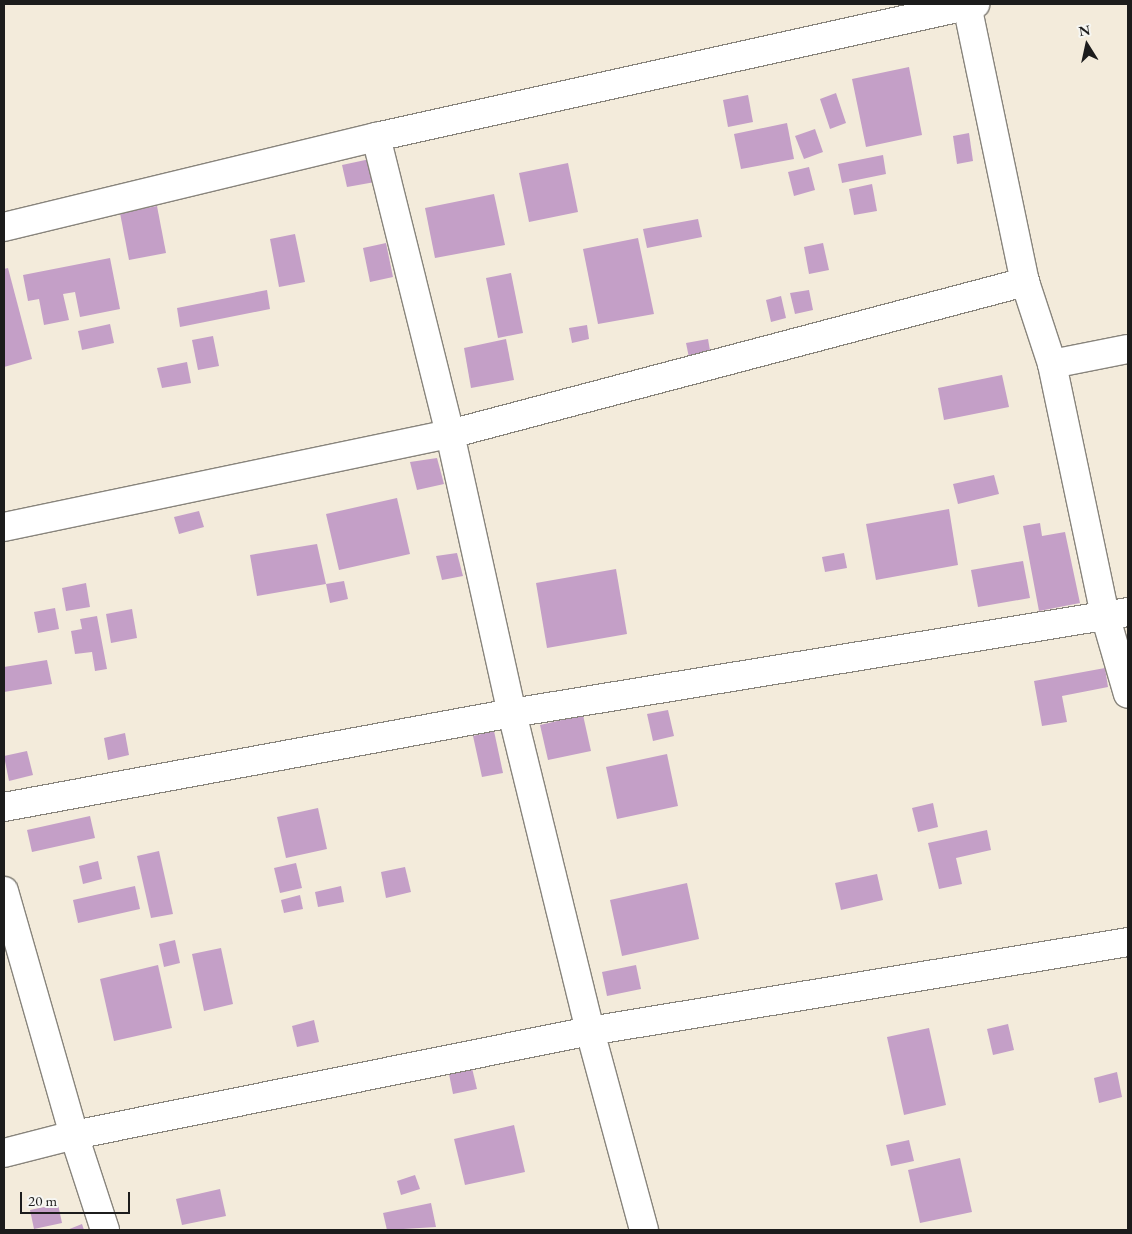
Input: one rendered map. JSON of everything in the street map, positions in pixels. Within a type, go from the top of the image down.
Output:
[{"type":"street","points":[[4,227],[894,12],[971,5],[1025,282],[1052,364],[1117,614],[1128,694]]},
{"type":"street","points":[[376,137],[450,434],[512,713],[590,1031],[644,1230]]},
{"type":"street","points":[[4,527],[450,434],[1025,282]]},
{"type":"street","points":[[1052,364],[1128,349]]},
{"type":"street","points":[[4,807],[512,713],[1117,614]]},
{"type":"street","points":[[4,891],[74,1135],[106,1230]]},
{"type":"street","points":[[4,1154],[74,1135],[590,1031],[1128,942]]},
{"type":"building","points":[[909,67],[922,135],[866,147],[852,79]]},
{"type":"building","points":[[836,93],[846,123],[830,129],[820,99]]},
{"type":"building","points":[[748,95],[753,122],[728,127],[723,100]]},
{"type":"building","points":[[787,123],[794,159],[741,169],[734,134]]},
{"type":"building","points":[[815,129],[823,152],[804,159],[795,136]]},
{"type":"building","points":[[969,133],[973,161],[957,164],[953,136]]},
{"type":"building","points":[[883,155],[886,174],[842,183],[838,164]]},
{"type":"building","points":[[370,159],[375,182],[347,187],[342,165]]},
{"type":"building","points":[[568,163],[578,212],[529,222],[519,173]]},
{"type":"building","points":[[809,167],[815,190],[794,196],[788,172]]},
{"type":"building","points":[[872,184],[877,211],[854,215],[849,189]]},
{"type":"building","points":[[494,194],[505,245],[435,258],[425,208]]},
{"type":"building","points":[[157,206],[166,253],[129,260],[120,213]]},
{"type":"building","points":[[698,219],[702,237],[647,248],[643,229]]},
{"type":"building","points":[[295,234],[305,282],[279,287],[270,239]]},
{"type":"building","points":[[638,238],[654,314],[598,324],[583,249]]},
{"type":"building","points":[[386,243],[393,277],[370,282],[363,248]]},
{"type":"building","points":[[823,243],[829,270],[809,274],[804,247]]},
{"type":"building","points":[[110,258],[120,309],[80,317],[75,292],[63,294],[69,320],[44,325],[39,299],[28,301],[23,275]]},
{"type":"building","points":[[8,268],[32,359],[4,367],[4,269]]},
{"type":"building","points":[[511,273],[523,333],[498,338],[486,278]]},
{"type":"building","points":[[267,290],[270,309],[180,327],[177,308]]},
{"type":"building","points":[[809,290],[813,310],[795,314],[790,293]]},
{"type":"building","points":[[781,296],[786,318],[771,322],[766,300]]},
{"type":"building","points":[[110,324],[114,343],[82,350],[78,331]]},
{"type":"building","points":[[587,325],[589,339],[572,343],[569,328]]},
{"type":"building","points":[[213,336],[219,366],[198,370],[192,340]]},
{"type":"building","points":[[506,339],[514,380],[471,388],[464,348]]},
{"type":"building","points":[[708,339],[713,368],[692,372],[686,343]]},
{"type":"building","points":[[187,362],[191,383],[162,388],[157,368]]},
{"type":"building","points":[[1002,375],[1009,407],[944,420],[938,388]]},
{"type":"building","points":[[437,458],[444,484],[417,490],[410,462]]},
{"type":"building","points":[[994,475],[999,494],[958,504],[953,484]]},
{"type":"building","points":[[397,498],[410,554],[339,570],[326,514]]},
{"type":"building","points":[[949,509],[958,565],[876,580],[866,524]]},
{"type":"building","points":[[199,511],[204,527],[179,534],[174,517]]},
{"type":"building","points":[[1040,523],[1042,536],[1065,532],[1080,603],[1039,611],[1023,526]]},
{"type":"building","points":[[317,544],[326,584],[257,596],[250,555]]},
{"type":"building","points":[[457,553],[463,576],[442,580],[436,556]]},
{"type":"building","points":[[844,553],[847,568],[825,572],[822,557]]},
{"type":"building","points":[[1023,561],[1030,598],[978,607],[971,570]]},
{"type":"building","points":[[616,569],[627,634],[547,648],[536,583]]},
{"type":"building","points":[[344,581],[348,599],[330,603],[326,584]]},
{"type":"building","points":[[86,583],[90,607],[66,611],[62,588]]},
{"type":"building","points":[[55,608],[59,629],[38,633],[34,612]]},
{"type":"building","points":[[132,609],[137,638],[111,643],[106,614]]},
{"type":"building","points":[[97,616],[107,669],[95,671],[92,652],[75,654],[71,631],[82,629],[80,619]]},
{"type":"building","points":[[47,660],[52,684],[4,692],[4,667]]},
{"type":"building","points":[[1105,668],[1108,687],[1062,696],[1067,722],[1042,726],[1034,681]]},
{"type":"building","points":[[668,710],[674,736],[653,741],[647,714]]},
{"type":"building","points":[[583,715],[591,751],[548,760],[540,725]]},
{"type":"building","points":[[494,731],[503,773],[482,777],[473,736]]},
{"type":"building","points":[[125,733],[129,755],[108,760],[104,738]]},
{"type":"building","points":[[27,751],[33,775],[9,781],[4,756]]},
{"type":"building","points":[[667,754],[678,806],[617,819],[606,767]]},
{"type":"building","points":[[933,803],[938,827],[918,832],[912,808]]},
{"type":"building","points":[[318,808],[327,849],[286,858],[277,817]]},
{"type":"building","points":[[90,816],[95,838],[32,852],[27,830]]},
{"type":"building","points":[[987,830],[991,850],[956,858],[962,884],[939,889],[928,843]]},
{"type":"building","points":[[159,851],[173,914],[151,918],[137,856]]},
{"type":"building","points":[[98,861],[102,879],[83,884],[79,866]]},
{"type":"building","points":[[296,863],[302,888],[280,893],[274,868]]},
{"type":"building","points":[[405,867],[411,892],[386,898],[381,872]]},
{"type":"building","points":[[877,874],[883,900],[841,910],[835,883]]},
{"type":"building","points":[[687,883],[699,939],[622,956],[610,900]]},
{"type":"building","points":[[135,886],[140,909],[78,923],[73,900]]},
{"type":"building","points":[[341,886],[344,902],[318,907],[315,892]]},
{"type":"building","points":[[300,895],[303,909],[284,913],[281,900]]},
{"type":"building","points":[[175,940],[180,963],[164,967],[159,944]]},
{"type":"building","points":[[221,948],[233,1004],[204,1011],[192,954]]},
{"type":"building","points":[[158,965],[172,1028],[114,1041],[100,979]]},
{"type":"building","points":[[636,965],[641,989],[607,996],[602,972]]},
{"type":"building","points":[[314,1020],[319,1042],[297,1047],[292,1026]]},
{"type":"building","points":[[1008,1024],[1014,1050],[993,1055],[987,1029]]},
{"type":"building","points":[[929,1028],[946,1105],[904,1115],[887,1037]]},
{"type":"building","points":[[471,1064],[477,1089],[453,1094],[448,1069]]},
{"type":"building","points":[[1117,1072],[1122,1097],[1099,1103],[1094,1078]]},
{"type":"building","points":[[514,1125],[525,1172],[465,1185],[454,1139]]},
{"type":"building","points":[[909,1140],[914,1161],[891,1166],[886,1145]]},
{"type":"building","points":[[960,1158],[972,1212],[920,1223],[908,1170]]},
{"type":"building","points":[[415,1175],[420,1189],[401,1195],[397,1181]]},
{"type":"building","points":[[220,1189],[226,1216],[182,1225],[176,1199]]},
{"type":"building","points":[[431,1203],[436,1227],[387,1230],[383,1213]]},
{"type":"building","points":[[58,1204],[62,1223],[34,1229],[30,1210]]},
{"type":"building","points":[[82,1224],[84,1230],[67,1230]]}]
